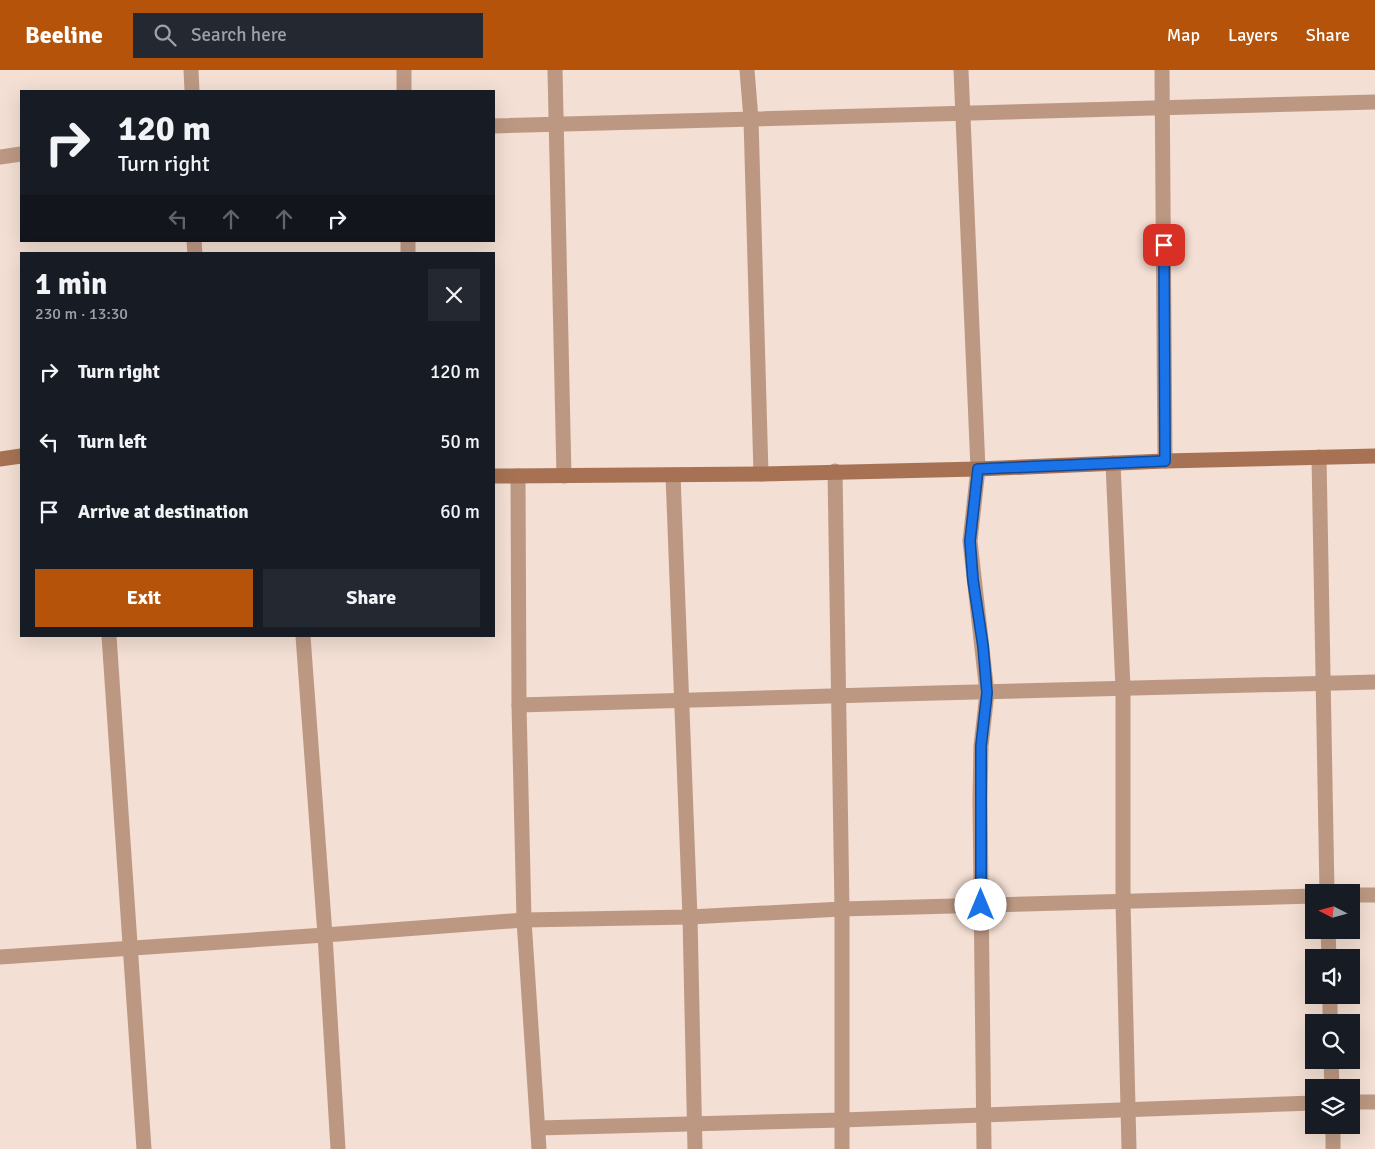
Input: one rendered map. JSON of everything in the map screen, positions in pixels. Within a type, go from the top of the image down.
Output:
[{"type":"street","points":[[191,70],[192,90]]},
{"type":"street","points":[[404,70],[404,90]]},
{"type":"street","points":[[555,70],[564,476]]},
{"type":"street","points":[[747,70],[751,119],[761,474]]},
{"type":"street","points":[[961,70],[978,469],[970,541],[987,693],[981,746],[984,1149]]},
{"type":"street","points":[[1162,70],[1165,461]]},
{"type":"street","points":[[495,126],[1375,102]]},
{"type":"street","points":[[0,157],[20,154]]},
{"type":"street","points":[[0,459],[20,456]]},
{"type":"street","points":[[495,476],[761,474],[1375,456]]},
{"type":"street","points":[[1319,457],[1327,884]]},
{"type":"street","points":[[1113,463],[1123,688],[1123,901],[1129,1149]]},
{"type":"street","points":[[835,471],[842,909],[842,1149]]},
{"type":"street","points":[[673,475],[680,699],[690,917],[695,1149]]},
{"type":"street","points":[[518,476],[518,705],[524,920],[539,1149]]},
{"type":"street","points":[[109,637],[144,1149]]},
{"type":"street","points":[[303,637],[325,935],[338,1149]]},
{"type":"street","points":[[518,705],[680,699],[987,693],[1375,682]]},
{"type":"street","points":[[1360,895],[1375,895]]},
{"type":"street","points":[[0,957],[524,920],[690,917],[842,909],[1305,896]]},
{"type":"street","points":[[1360,1102],[1375,1102]]},
{"type":"street","points":[[538,1128],[842,1120],[1305,1103]]},
{"type":"street","points":[[1333,1134],[1333,1149]]},
{"type":"route","points":[[981,905],[981,746],[987,693],[970,541],[978,469],[1165,461],[1164,245]]}]
